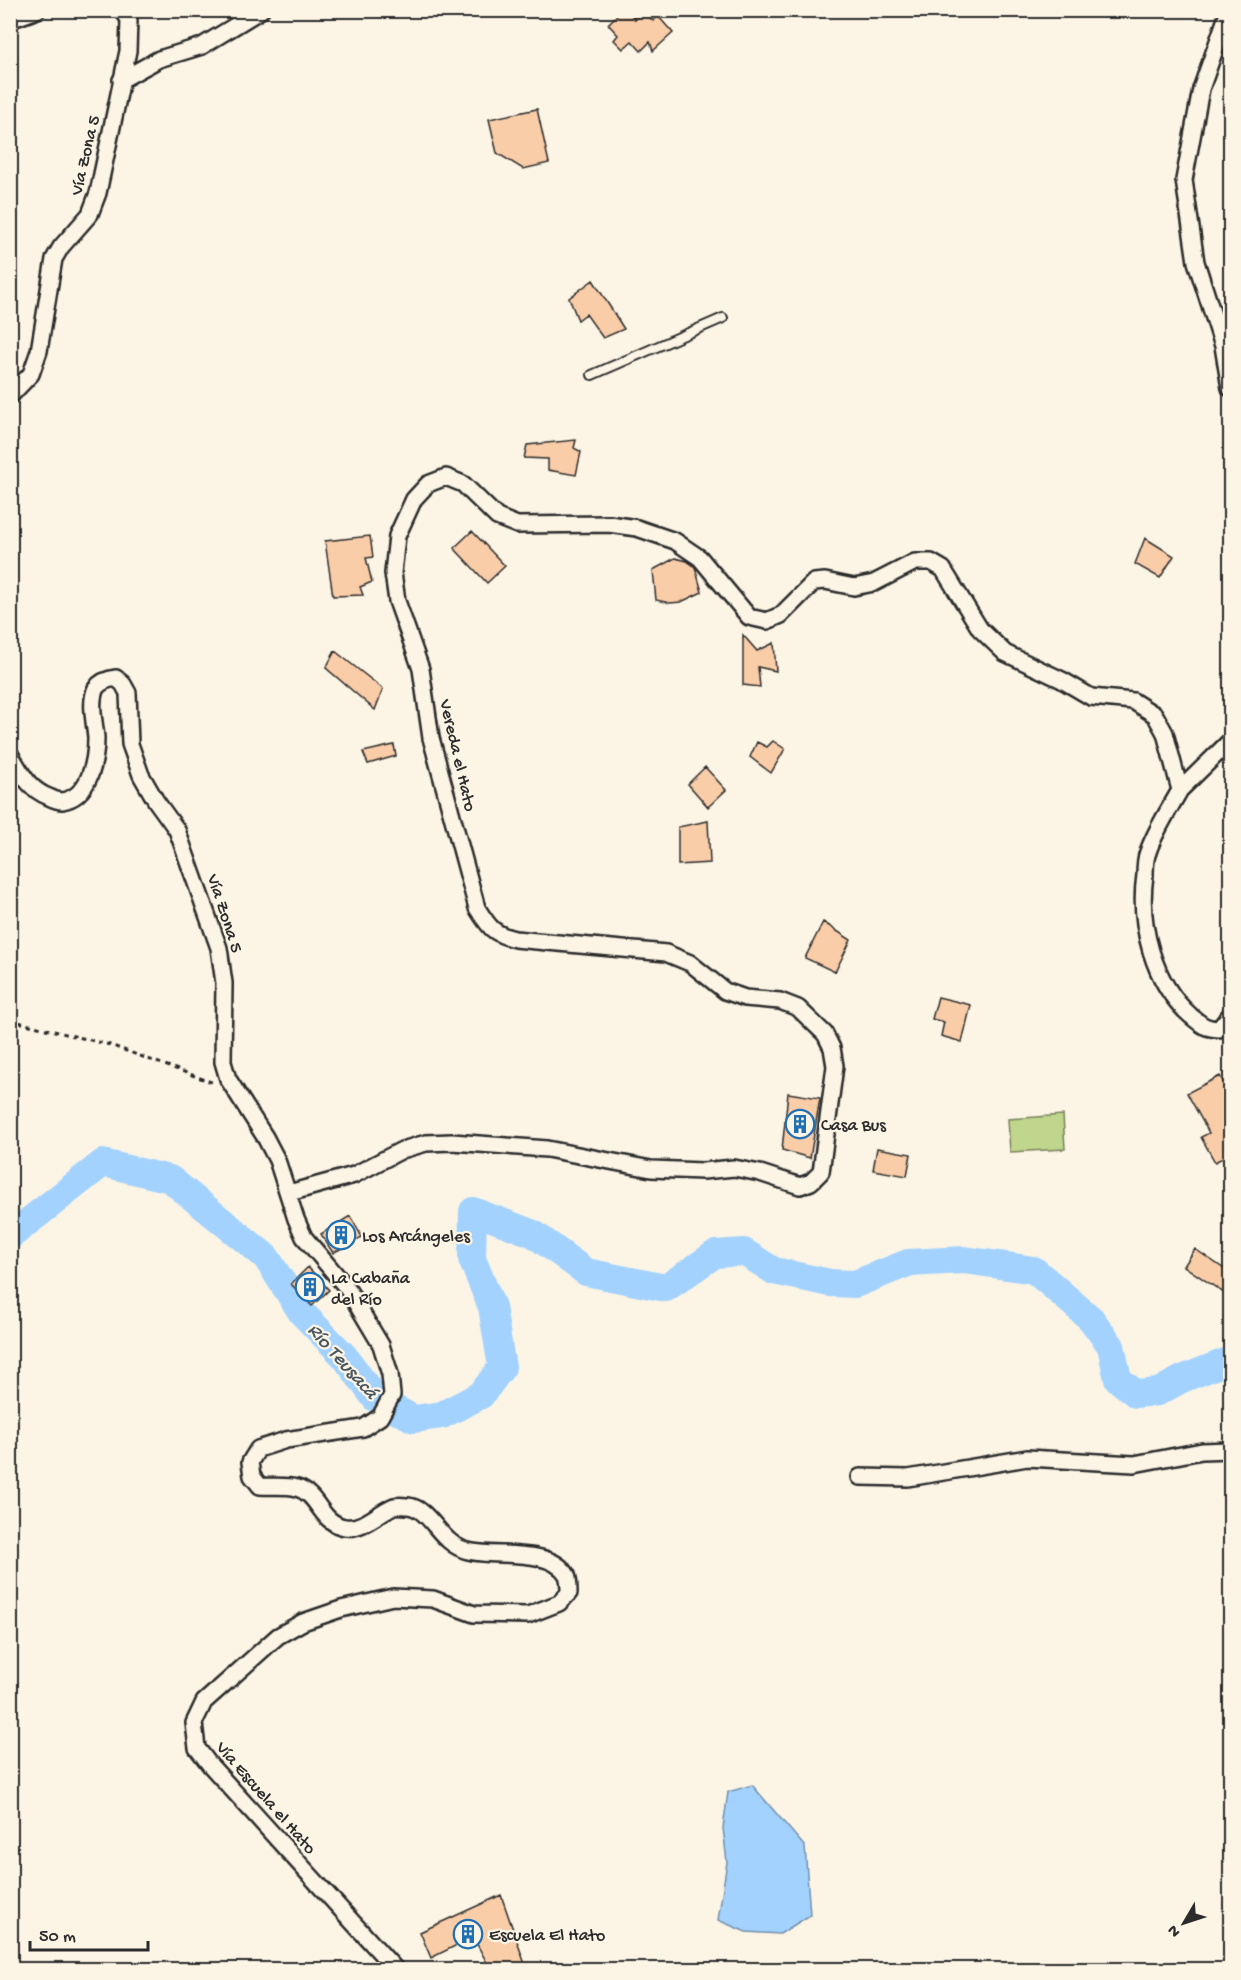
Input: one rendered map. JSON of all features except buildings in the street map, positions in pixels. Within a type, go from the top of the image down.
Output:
[{"type":"street","points":[[10,20],[37,10]]},
{"type":"street","name":"Vía Zona 5","points":[[10,396],[31,374],[39,351],[54,259],[61,247],[90,214],[98,193],[128,51],[129,20],[123,10]]},
{"type":"street","points":[[121,80],[159,60],[202,46],[261,10]]},
{"type":"street","points":[[1229,10],[1201,89],[1184,180],[1196,262],[1223,346],[1230,388]]},
{"type":"street","points":[[1223,346],[1230,330]]},
{"type":"street","name":"Vereda el Hato","points":[[289,1193],[354,1175],[402,1150],[426,1143],[452,1142],[547,1149],[651,1169],[704,1171],[734,1168],[760,1173],[800,1186],[812,1182],[821,1172],[835,1066],[832,1048],[825,1034],[798,1008],[780,1000],[746,998],[725,991],[690,963],[666,953],[500,936],[487,924],[477,908],[431,738],[421,669],[397,601],[393,573],[398,536],[414,499],[428,484],[446,477],[463,484],[497,517],[517,525],[609,524],[637,528],[675,541],[700,558],[749,617],[767,621],[781,615],[814,582],[825,581],[854,587],[874,583],[915,562],[931,562],[943,569],[980,629],[1005,653],[1062,680],[1091,697],[1133,701],[1155,715],[1165,733],[1180,790]]},
{"type":"street","name":"Vía Zona 5","points":[[10,754],[26,782],[41,794],[59,801],[74,798],[86,785],[92,769],[96,741],[93,699],[97,687],[106,680],[116,678],[123,684],[128,693],[130,744],[141,775],[177,830],[219,948],[224,983],[222,1062],[228,1079],[273,1152],[304,1237],[347,1288],[381,1345],[390,1374],[392,1395],[380,1417]]},
{"type":"street","points":[[1230,741],[1180,790],[1147,854],[1143,886],[1144,917],[1155,963],[1166,986],[1182,1008],[1206,1028],[1219,1029],[1230,1015]]},
{"type":"street","name":"Vía Escuela el Hato","points":[[380,1417],[363,1428],[286,1440],[258,1449],[250,1462],[252,1476],[260,1486],[298,1488],[311,1498],[330,1522],[347,1528],[374,1520],[395,1506],[411,1506],[426,1515],[451,1544],[468,1551],[544,1558],[558,1564],[568,1577],[569,1593],[559,1603],[528,1615],[474,1614],[433,1599],[393,1597],[341,1609],[278,1635],[204,1702],[194,1723],[197,1748],[210,1765],[396,1970]]},
{"type":"street","points":[[860,1477],[908,1478],[1027,1458],[1134,1464],[1202,1450],[1230,1450]]},
{"type":"lane","points":[[592,375],[723,318]]},
{"type":"path","points":[[10,1020],[110,1045],[236,1091]]},
{"type":"green space","points":[[1063,1115],[1065,1149],[1010,1152],[1008,1119]]},
{"type":"water","points":[[752,1785],[805,1847],[810,1915],[780,1934],[746,1932],[718,1920],[727,1862],[723,1828],[728,1792]]},
{"type":"waterway","name":"Río Teusacá","points":[[10,1236],[103,1163],[170,1179],[266,1257],[302,1313],[345,1357],[375,1398],[414,1419],[442,1415],[481,1395],[502,1367],[492,1307],[472,1259],[473,1211],[534,1234],[586,1272],[666,1288],[715,1254],[744,1252],[774,1271],[830,1283],[855,1284],[908,1263],[964,1260],[1034,1270],[1091,1319],[1111,1346],[1118,1379],[1136,1394],[1158,1392],[1182,1379],[1230,1360]]},
{"type":"place","name":"Casa Bus","points":[[800,1124]]},
{"type":"place","name":"Los Arcángeles","points":[[341,1235]]},
{"type":"place","name":"La Cabaña del Río","points":[[310,1287]]},
{"type":"place","name":"Escuela El Hato","points":[[468,1934]]}]
